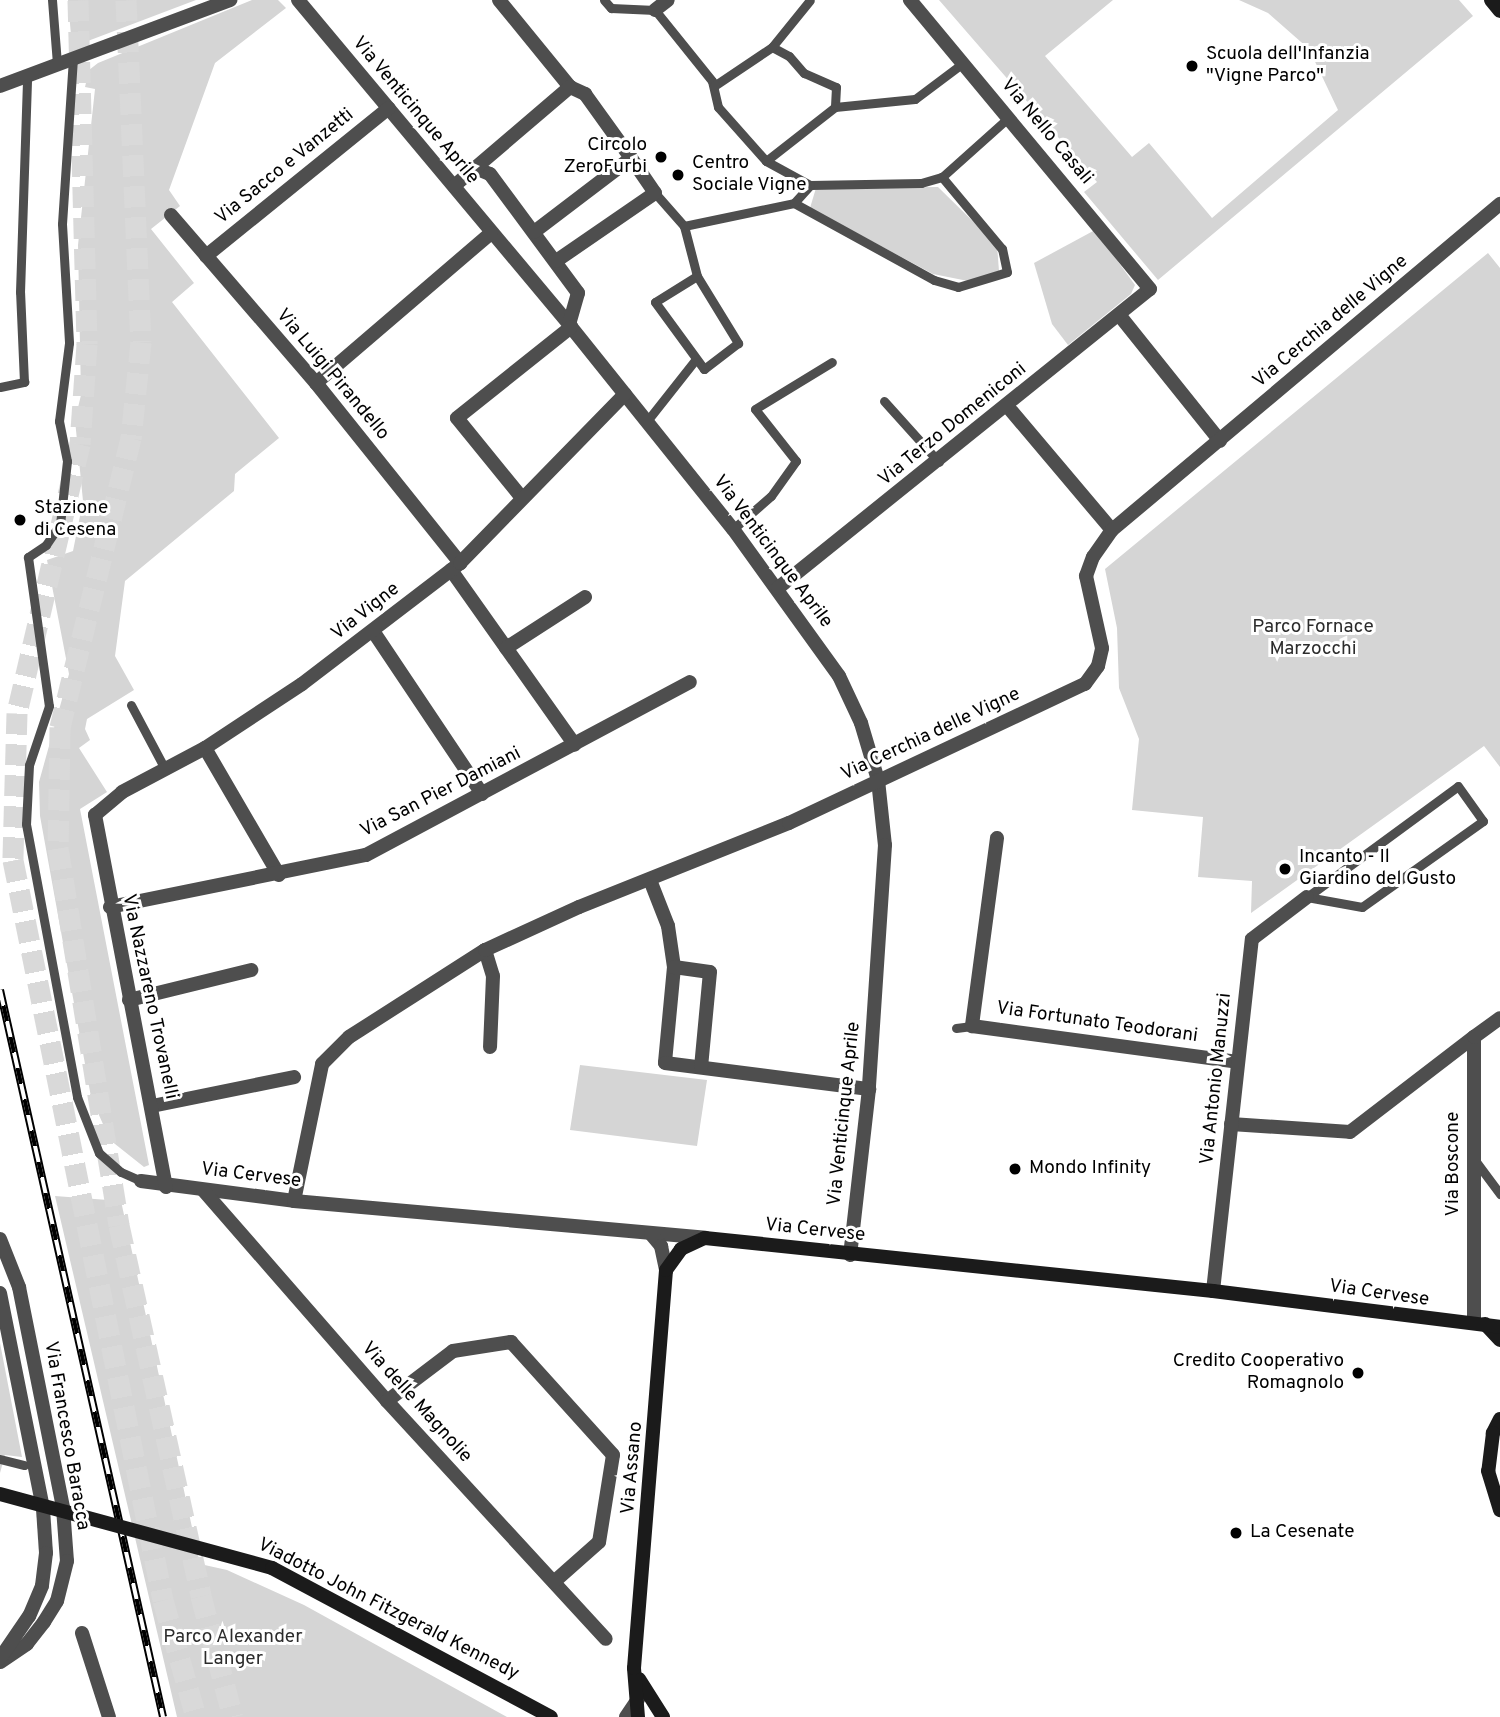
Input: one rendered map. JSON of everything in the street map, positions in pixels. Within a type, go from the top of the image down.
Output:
[{"type":"street","points":[[0,86],[230,0]]},
{"type":"street","name":"Via Venticinque Aprile","points":[[298,0],[570,325],[733,529],[839,676],[861,723],[878,780],[885,845],[869,1089],[849,1255]]},
{"type":"street","points":[[499,0],[570,86],[585,94],[655,193],[556,261]]},
{"type":"street","points":[[655,10],[668,0]]},
{"type":"street","name":"Via Nello Casali","points":[[910,0],[1150,289]]},
{"type":"street","points":[[1491,0],[1500,11]]},
{"type":"street","points":[[454,186],[570,86]]},
{"type":"street","name":"Via Sacco e Vanzetti","points":[[206,256],[389,108]]},
{"type":"street","points":[[534,232],[631,158]]},
{"type":"street","points":[[475,168],[490,174],[578,293],[570,325],[457,418],[523,498]]},
{"type":"street","name":"Via Cerchia delle Vigne","points":[[294,1201],[322,1064],[349,1037],[485,950],[579,906],[789,824],[1085,684],[1098,666],[1102,648],[1086,576],[1093,557],[1112,530],[1500,204]]},
{"type":"street","name":"Via Luigi Pirandello","points":[[171,215],[316,383],[455,566],[506,648],[575,745]]},
{"type":"street","points":[[316,383],[491,233]]},
{"type":"street","name":"Via Terzo Domeniconi","points":[[778,588],[1008,407],[1150,289]]},
{"type":"street","points":[[1120,316],[1220,441]]},
{"type":"street","name":"Via Vigne","points":[[95,815],[122,792],[205,748],[373,631],[455,566],[625,394]]},
{"type":"street","points":[[1008,407],[1112,530]]},
{"type":"street","points":[[506,648],[584,597]]},
{"type":"street","points":[[373,631],[482,794]]},
{"type":"street","name":"Via San Pier Damiani","points":[[110,907],[279,875],[366,855],[690,682]]},
{"type":"street","points":[[205,748],[279,875]]},
{"type":"street","name":"Via Nazzareno Trovanelli","points":[[95,815],[110,907],[152,1106],[166,1187]]},
{"type":"street","name":"Via Fortunato Teodorani","points":[[997,838],[972,1026],[1238,1062]]},
{"type":"street","points":[[650,880],[668,926],[674,967],[665,1063],[869,1089]]},
{"type":"street","name":"Via Antonio Manuzzi","points":[[1213,1291],[1252,939],[1307,897]]},
{"type":"street","points":[[485,950],[493,976],[490,1047]]},
{"type":"street","points":[[674,967],[710,972],[701,1067]]},
{"type":"street","points":[[129,1000],[251,970]]},
{"type":"street","points":[[1231,1124],[1350,1132],[1500,1018]]},
{"type":"street","name":"Via Boscone","points":[[1474,1037],[1473,1158],[1486,1324]]},
{"type":"street","points":[[152,1106],[294,1077]]},
{"type":"street","name":"Via Cervese","points":[[141,1181],[166,1187],[294,1201],[705,1238],[1213,1291],[1486,1324]]},
{"type":"street","name":"Via delle Magnolie","points":[[203,1190],[387,1401],[606,1639]]},
{"type":"street","name":"Via Assano","points":[[638,1717],[634,1668],[666,1270],[661,1246],[651,1234]]},
{"type":"street","points":[[666,1270],[681,1249],[705,1238]]},
{"type":"street","name":"Via Francesco Baracca","points":[[0,1239],[19,1287],[63,1507],[67,1561],[57,1601],[44,1622],[27,1644],[0,1660]]},
{"type":"street","name":"Via Francesco Baracca","points":[[0,1293],[43,1509],[46,1553],[42,1586],[29,1616],[0,1660]]},
{"type":"street","points":[[1486,1324],[1500,1340]]},
{"type":"street","points":[[387,1401],[453,1351],[512,1342],[613,1455],[599,1542],[554,1582]]},
{"type":"street","points":[[1500,1419],[1493,1433],[1489,1471],[1500,1510]]},
{"type":"street","name":"Viadotto John Fitzgerald Kennedy","points":[[0,1494],[272,1568],[551,1717]]},
{"type":"street","points":[[82,1633],[109,1717]]},
{"type":"street","points":[[634,1668],[663,1717]]},
{"type":"street","points":[[626,1717],[638,1699]]},
{"type":"lane","points":[[52,0],[57,64]]},
{"type":"lane","points":[[604,0],[611,8],[631,4],[655,10],[713,86],[718,107],[766,161],[810,185],[921,183],[942,177],[1009,117]]},
{"type":"lane","points":[[713,86],[772,47],[810,0]]},
{"type":"lane","points":[[772,47],[789,55],[804,73],[836,87],[835,107]]},
{"type":"lane","points":[[73,58],[62,224],[69,343],[59,421],[66,461],[60,524],[46,545],[28,556],[49,706],[30,765],[26,824],[77,1097],[99,1153],[121,1172],[141,1181]]},
{"type":"lane","points":[[766,161],[835,107],[915,99],[962,62]]},
{"type":"lane","points":[[0,387],[24,382],[20,292],[27,76]]},
{"type":"lane","points":[[794,203],[934,281],[958,287],[1007,272],[1002,249],[942,177]]},
{"type":"lane","points":[[684,226],[794,203],[810,185]]},
{"type":"lane","points":[[655,193],[684,226],[697,276],[738,343],[704,369],[655,302],[697,276]]},
{"type":"lane","points":[[647,421],[696,359]]},
{"type":"lane","points":[[733,529],[771,496],[796,461],[755,408],[832,362]]},
{"type":"lane","points":[[884,401],[939,462]]},
{"type":"lane","points":[[131,705],[165,769]]},
{"type":"lane","points":[[1458,786],[1483,821],[1362,907],[1307,897],[1458,786]]},
{"type":"lane","points":[[956,1028],[972,1026]]},
{"type":"lane","points":[[1473,1158],[1500,1194]]},
{"type":"lane","points":[[0,1459],[24,1465]]},
{"type":"green space","points":[[68,0],[196,0],[72,47]]},
{"type":"green space","points":[[252,0],[278,0],[286,8],[215,63],[169,190],[180,206],[151,229],[194,283],[172,302],[279,438],[235,474],[234,491],[125,581],[115,656],[134,690],[87,719],[85,729],[90,740],[79,748],[107,792],[80,809],[149,1165],[144,1167],[110,1140],[91,1097],[40,816],[39,782],[69,674],[47,560],[73,551],[83,501],[75,420],[81,395],[78,245],[95,89],[85,87],[89,70],[98,63]]},
{"type":"green space","points":[[939,0],[1113,0],[1045,56],[1132,157],[1149,143],[1212,218],[1338,110],[1309,49],[1268,13],[1239,0],[1459,0],[1473,16],[1158,280],[1084,192],[1097,182]]},
{"type":"green space","points":[[938,187],[997,245],[999,271],[968,281],[933,274],[810,208],[816,188]]},
{"type":"green space","points":[[1095,230],[1135,285],[1131,294],[1068,345],[1052,324],[1034,263]]},
{"type":"green space","name":"Parco Fornace Marzocchi","points":[[1488,253],[1500,268],[1500,767],[1484,746],[1251,913],[1252,881],[1198,877],[1203,817],[1132,810],[1139,739],[1119,688],[1117,628],[1105,569]]},
{"type":"green space","points":[[580,1065],[707,1080],[697,1146],[570,1130]]},
{"type":"green space","name":"Parco Alexander Langer","points":[[55,1196],[121,1201],[200,1564],[227,1570],[304,1605],[507,1717],[177,1717]]},
{"type":"green space","points":[[0,1343],[22,1457],[5,1455],[0,1473]]},
{"type":"tunnel","points":[[78,0],[87,344],[80,444],[17,713],[13,860],[163,1600],[196,1717]]},
{"type":"tunnel","points":[[126,0],[141,342],[131,438],[60,727],[58,848],[119,1225],[201,1596],[233,1717]]},
{"type":"railway","points":[[0,990],[163,1717]]},
{"type":"place","name":"Scuola dell'Infanzia \"Vigne Parco\"","points":[[1192,66]]},
{"type":"place","name":"Circolo ZeroFurbi","points":[[661,157]]},
{"type":"place","name":"Centro Sociale Vigne","points":[[678,175]]},
{"type":"place","name":"Stazione di Cesena","points":[[20,520]]},
{"type":"place","name":"Incanto - Il Giardino del Gusto","points":[[1285,869]]},
{"type":"place","name":"Mondo Infinity","points":[[1015,1169]]},
{"type":"place","name":"Credito Cooperativo Romagnolo","points":[[1358,1373]]},
{"type":"place","name":"La Cesenate","points":[[1236,1533]]}]
